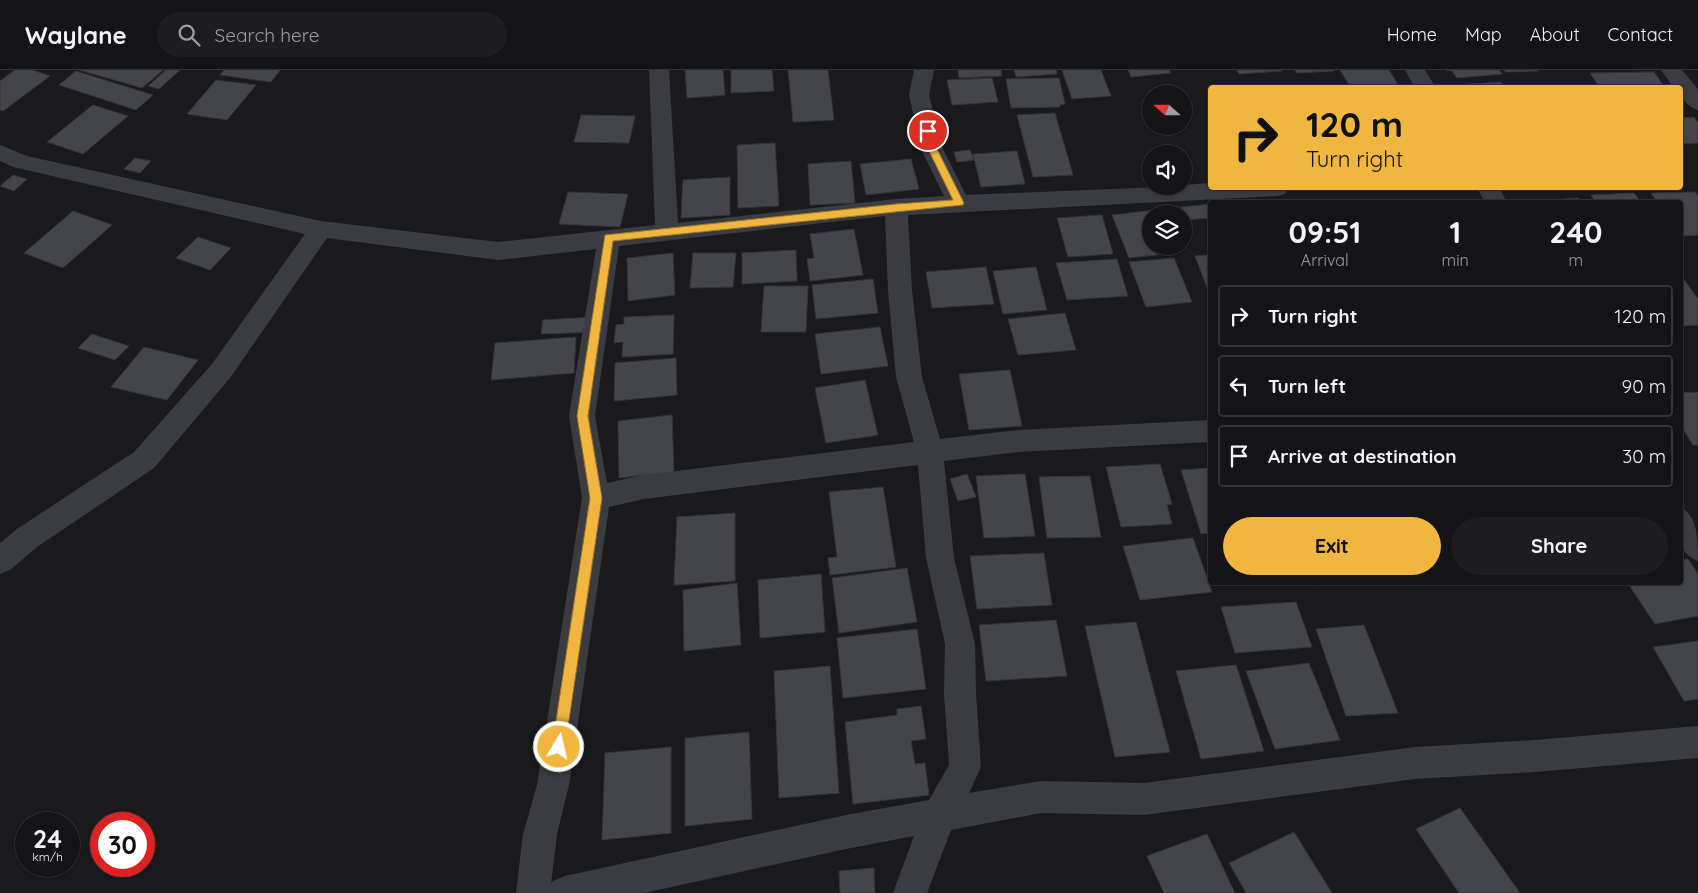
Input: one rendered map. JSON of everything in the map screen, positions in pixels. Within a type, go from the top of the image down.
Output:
[{"type":"street","points":[[659,70],[667,233]]},
{"type":"street","points":[[924,70],[919,95],[932,149],[959,203]]},
{"type":"street","points":[[1415,70],[1424,85]]},
{"type":"street","points":[[1671,70],[1698,103]]},
{"type":"street","points":[[0,152],[21,162],[321,229],[498,251],[896,207],[1235,190]]},
{"type":"street","points":[[896,207],[900,290],[909,377],[930,452],[940,558],[960,644],[960,693],[965,767],[940,816],[910,893]]},
{"type":"street","points":[[0,561],[27,538],[144,460],[221,371],[321,229]]},
{"type":"street","points":[[533,893],[540,834],[553,785],[596,498],[582,416],[609,238]]},
{"type":"street","points":[[596,498],[644,487],[1018,441],[1208,431]]},
{"type":"street","points":[[1683,524],[1698,548]]},
{"type":"street","points":[[565,893],[846,832],[1042,796],[1144,799],[1415,763],[1535,756],[1698,742]]},
{"type":"building","points":[[15,70],[32,70],[50,76],[3,111],[0,110],[0,81]]},
{"type":"building","points":[[79,70],[163,70],[142,88]]},
{"type":"building","points":[[166,70],[180,70],[159,89],[148,86]]},
{"type":"building","points":[[224,70],[280,70],[271,82],[220,75]]},
{"type":"building","points":[[685,70],[723,70],[725,95],[687,98]]},
{"type":"building","points":[[731,70],[772,70],[774,91],[731,93]]},
{"type":"building","points":[[788,70],[828,70],[834,120],[793,122]]},
{"type":"building","points":[[958,70],[1001,70],[1002,76],[959,78]]},
{"type":"building","points":[[1014,70],[1056,70],[1057,74],[1016,77]]},
{"type":"building","points":[[1062,70],[1101,70],[1111,96],[1072,99]]},
{"type":"building","points":[[1128,70],[1169,70],[1171,73],[1131,77]]},
{"type":"building","points":[[1237,70],[1282,70],[1282,71],[1239,74]]},
{"type":"building","points":[[1295,70],[1333,70],[1334,71],[1297,73]]},
{"type":"building","points":[[1340,70],[1389,70],[1398,85],[1349,85]]},
{"type":"building","points":[[1446,70],[1499,70],[1502,74],[1457,78],[1452,71]]},
{"type":"building","points":[[1504,70],[1538,70],[1539,71],[1506,72]]},
{"type":"building","points":[[76,71],[153,95],[136,110],[59,85]]},
{"type":"building","points":[[1654,72],[1663,85],[1598,85],[1590,73]]},
{"type":"building","points":[[992,78],[998,102],[952,105],[947,80]]},
{"type":"building","points":[[1059,78],[1065,104],[1060,105],[1060,107],[1011,108],[1006,79]]},
{"type":"building","points":[[216,80],[256,85],[227,120],[187,114]]},
{"type":"building","points":[[1501,82],[1502,85],[1452,85]]},
{"type":"building","points":[[93,105],[128,116],[83,154],[47,142]]},
{"type":"building","points":[[1055,113],[1073,175],[1033,177],[1017,115]]},
{"type":"building","points":[[581,115],[635,116],[629,143],[574,142]]},
{"type":"building","points":[[1694,117],[1698,123],[1698,143],[1683,144],[1683,118]]},
{"type":"building","points":[[775,143],[779,206],[738,208],[737,145]]},
{"type":"building","points":[[970,150],[974,160],[957,162],[954,152]]},
{"type":"building","points":[[1017,151],[1025,184],[981,187],[973,154]]},
{"type":"building","points":[[135,158],[151,161],[140,173],[124,169]]},
{"type":"building","points":[[911,159],[919,189],[866,195],[860,164]]},
{"type":"building","points":[[851,161],[855,203],[810,205],[808,164]]},
{"type":"building","points":[[13,175],[27,179],[14,191],[0,186]]},
{"type":"building","points":[[730,177],[730,215],[681,218],[683,180]]},
{"type":"building","points":[[568,192],[628,194],[620,227],[559,224]]},
{"type":"building","points":[[1695,192],[1698,196],[1698,235],[1683,236],[1683,200],[1656,200],[1651,193]]},
{"type":"building","points":[[1634,193],[1639,200],[1595,200],[1591,195]]},
{"type":"building","points":[[1578,198],[1580,200],[1550,200]]},
{"type":"building","points":[[1208,204],[1208,218],[1192,220],[1192,206]]},
{"type":"building","points":[[73,211],[112,225],[63,268],[24,253]]},
{"type":"building","points":[[1142,212],[1142,255],[1156,255],[1129,258],[1112,215]]},
{"type":"building","points":[[1102,215],[1113,254],[1068,257],[1057,218]]},
{"type":"building","points":[[854,229],[863,275],[810,281],[807,259],[814,258],[810,234]]},
{"type":"building","points":[[198,237],[231,248],[210,270],[176,258]]},
{"type":"building","points":[[796,250],[797,281],[742,284],[742,253]]},
{"type":"building","points":[[673,253],[675,295],[628,301],[627,258]]},
{"type":"building","points":[[693,253],[736,253],[733,287],[690,288]]},
{"type":"building","points":[[1208,255],[1208,290],[1195,256]]},
{"type":"building","points":[[1174,258],[1192,302],[1146,307],[1129,262]]},
{"type":"building","points":[[1117,259],[1128,296],[1067,300],[1056,263]]},
{"type":"building","points":[[986,267],[994,304],[932,308],[926,272]]},
{"type":"building","points":[[1036,267],[1047,310],[1003,314],[993,271]]},
{"type":"building","points":[[1683,278],[1698,299],[1698,325],[1683,326]]},
{"type":"building","points":[[873,279],[878,313],[816,319],[812,285]]},
{"type":"building","points":[[764,286],[808,286],[806,332],[761,332]]},
{"type":"building","points":[[1065,313],[1076,350],[1018,355],[1008,319]]},
{"type":"building","points":[[674,315],[673,354],[622,357],[623,342],[614,343],[616,325],[624,324],[624,317]]},
{"type":"building","points":[[594,317],[593,332],[541,334],[543,320]]},
{"type":"building","points":[[880,327],[888,366],[821,374],[815,334]]},
{"type":"building","points":[[92,334],[129,346],[115,360],[78,348]]},
{"type":"building","points":[[576,337],[574,373],[491,380],[495,343]]},
{"type":"building","points":[[144,347],[198,360],[167,400],[111,387]]},
{"type":"building","points":[[676,358],[677,395],[614,401],[615,363]]},
{"type":"building","points":[[1010,370],[1022,426],[969,430],[959,374]]},
{"type":"building","points":[[865,380],[878,435],[826,443],[815,388]]},
{"type":"building","points":[[1698,392],[1698,445],[1693,445],[1683,429],[1683,393]]},
{"type":"building","points":[[672,415],[674,472],[619,478],[618,421]]},
{"type":"building","points":[[1160,464],[1172,504],[1167,505],[1172,524],[1121,527],[1106,467]]},
{"type":"building","points":[[1208,468],[1208,533],[1201,534],[1181,470]]},
{"type":"building","points":[[967,474],[976,497],[958,501],[950,479]]},
{"type":"building","points":[[1025,474],[1035,536],[984,538],[976,476]]},
{"type":"building","points":[[1090,476],[1101,537],[1047,538],[1039,477]]},
{"type":"building","points":[[883,487],[896,567],[830,575],[828,558],[837,557],[829,492]]},
{"type":"building","points":[[735,513],[735,581],[674,585],[677,517]]},
{"type":"building","points":[[1193,538],[1212,592],[1140,600],[1123,546]]},
{"type":"building","points":[[1044,553],[1052,605],[977,609],[970,556]]},
{"type":"building","points":[[1688,559],[1698,574],[1698,616],[1655,624],[1629,585],[1683,585],[1683,560]]},
{"type":"building","points":[[907,568],[917,622],[839,633],[832,578]]},
{"type":"building","points":[[821,574],[825,632],[760,638],[758,580]]},
{"type":"building","points":[[737,583],[741,645],[684,651],[683,590]]},
{"type":"building","points":[[1296,602],[1312,647],[1235,653],[1221,607]]},
{"type":"building","points":[[1056,620],[1067,676],[986,681],[979,625]]},
{"type":"building","points":[[1136,622],[1170,752],[1115,757],[1085,626]]},
{"type":"building","points":[[1364,625],[1398,713],[1346,716],[1316,629]]},
{"type":"building","points":[[917,629],[926,689],[843,698],[837,638]]},
{"type":"building","points":[[1698,641],[1698,699],[1684,701],[1653,647]]},
{"type":"building","points":[[1309,663],[1340,740],[1275,749],[1246,671]]},
{"type":"building","points":[[1236,665],[1264,751],[1201,759],[1176,671]]},
{"type":"building","points":[[830,666],[839,793],[779,798],[774,671]]},
{"type":"building","points":[[921,706],[926,739],[911,741],[915,764],[925,763],[929,795],[853,804],[845,722],[897,715],[897,709]]},
{"type":"building","points":[[749,732],[752,819],[685,826],[685,738]]},
{"type":"building","points":[[671,747],[671,833],[602,840],[605,753]]},
{"type":"building","points":[[1460,808],[1520,893],[1459,893],[1416,829]]},
{"type":"building","points":[[1294,832],[1332,893],[1246,893],[1229,863]]},
{"type":"building","points":[[1207,834],[1235,893],[1164,893],[1147,856]]},
{"type":"building","points":[[874,868],[875,893],[840,893],[839,871]]},
{"type":"route","points":[[559,747],[596,498],[582,416],[595,320],[609,238],[896,207],[959,203],[932,149],[928,131]]}]
